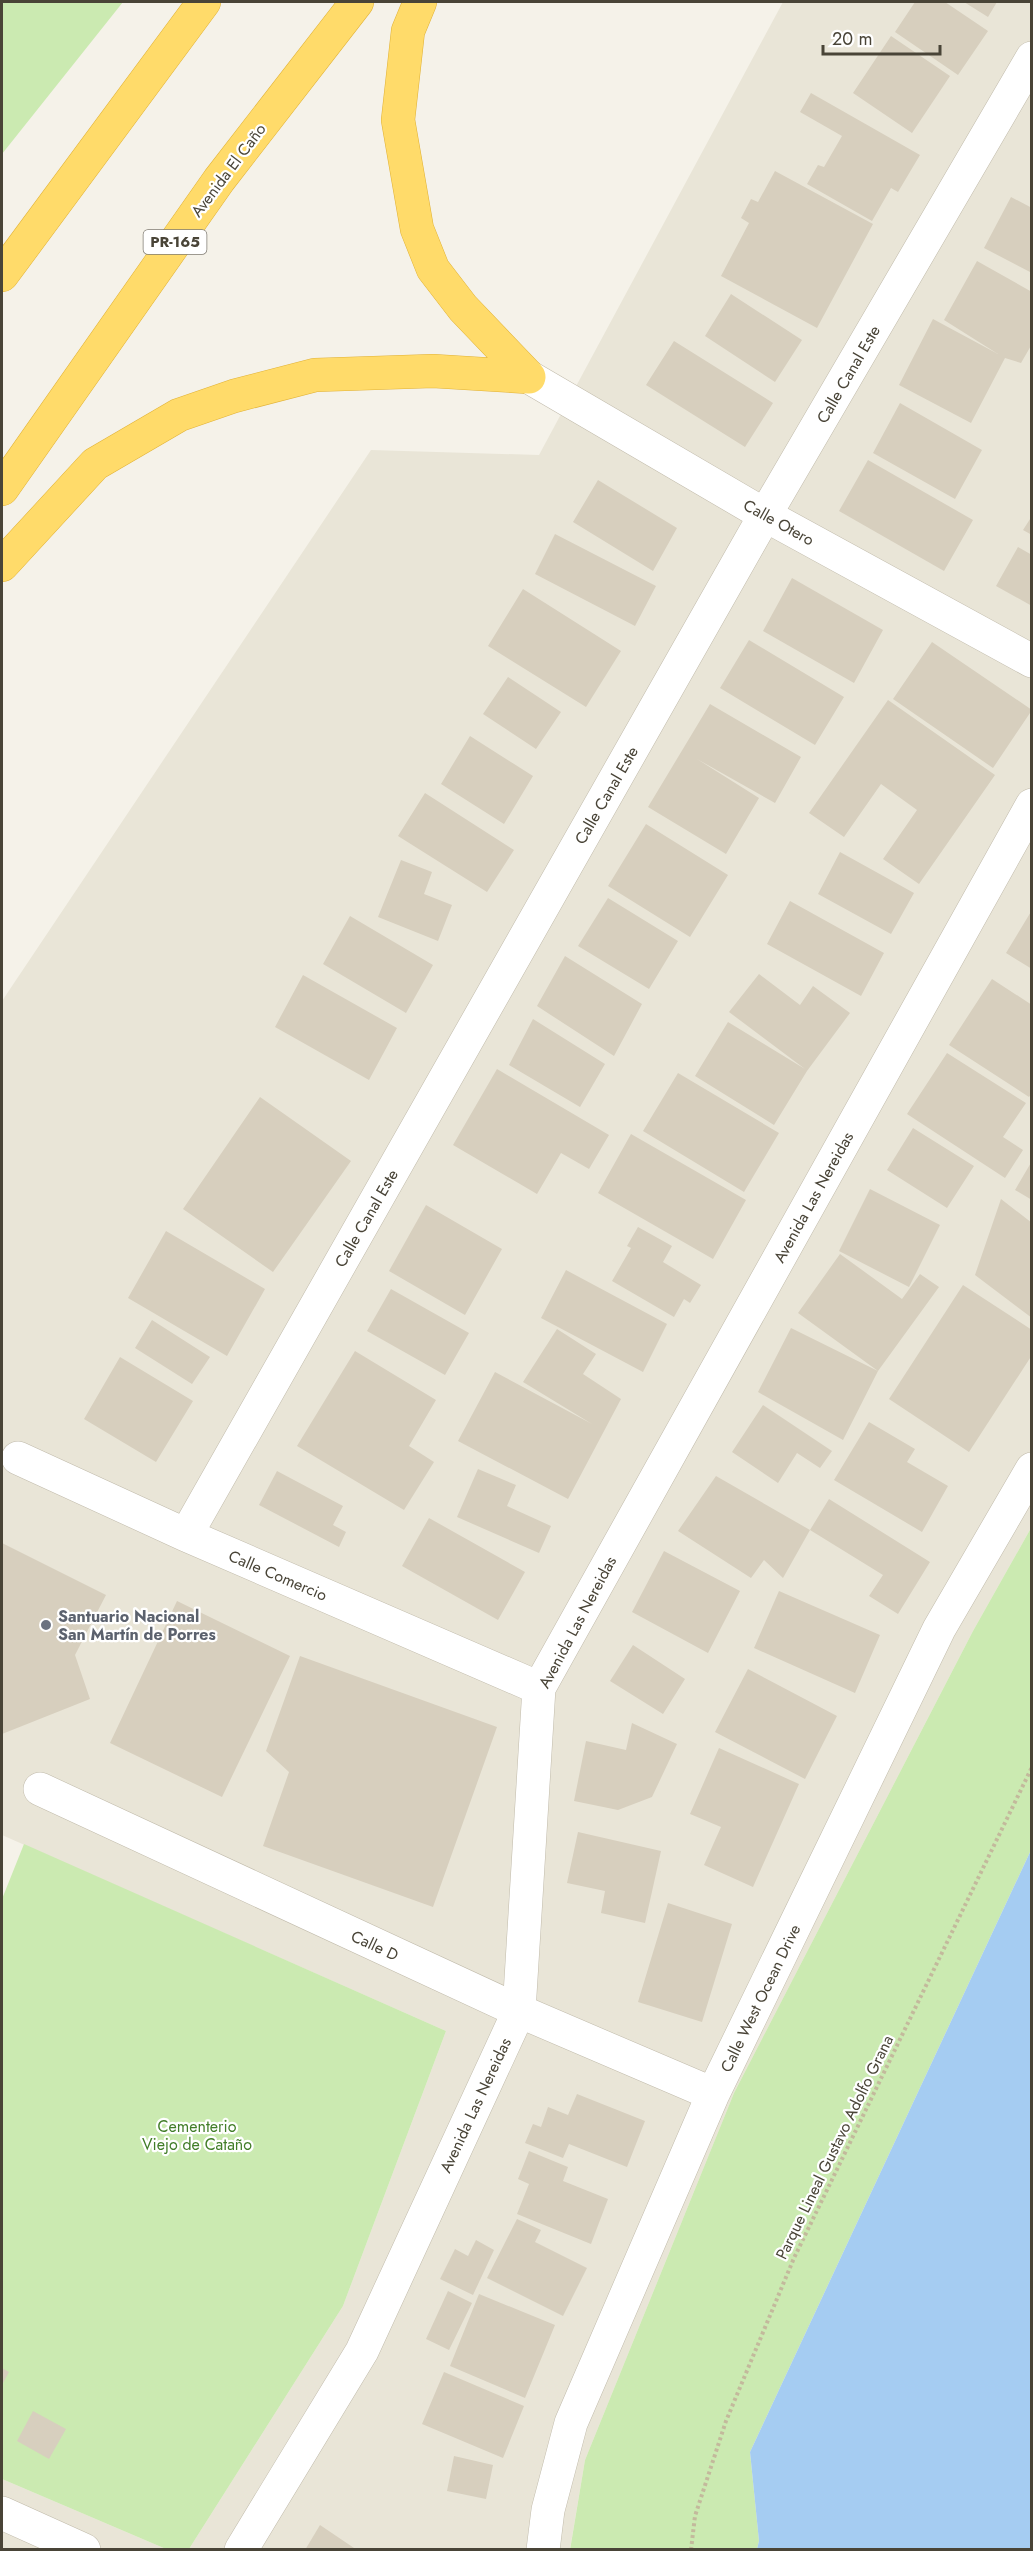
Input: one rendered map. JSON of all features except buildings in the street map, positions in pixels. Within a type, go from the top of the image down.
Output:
[{"type":"highway","points":[[2,275],[204,2]]},
{"type":"highway","name":"Avenida El Caño","points":[[2,489],[219,180],[357,2]]},
{"type":"highway","points":[[420,2],[408,31],[398,120],[417,230],[433,269],[463,308],[529,377]]},
{"type":"highway","points":[[2,565],[95,464],[179,415],[190,411],[234,396],[315,375],[433,371],[529,377]]},
{"type":"street","name":"Calle Canal Este","points":[[186,1535],[765,515],[1032,58]]},
{"type":"street","name":"Calle Otero","points":[[529,377],[765,515],[1032,661]]},
{"type":"street","name":"Avenida Las Nereidas","points":[[241,2550],[362,2351],[519,2012],[539,1688],[1032,805]]},
{"type":"street","name":"Calle Comercio","points":[[18,1458],[186,1535],[539,1688]]},
{"type":"street","name":"Calle West Ocean Drive","points":[[543,2550],[548,2510],[570,2423],[713,2094],[939,1629],[1032,1469]]},
{"type":"street","name":"Calle D","points":[[40,1790],[519,2012],[713,2094]]},
{"type":"street","points":[[2,2513],[84,2550]]},
{"type":"path","name":"Parque Lineal Gustavo Adolfo Grana","points":[[691,2550],[695,2516],[726,2421],[794,2258],[1032,1767]]},
{"type":"shaded area","points":[[783,2],[1031,2],[1031,1528],[973,1631],[734,2093],[585,2460],[570,2549],[189,2549],[343,2306],[446,2031],[2,1835],[2,1001],[371,450],[539,455]]},
{"type":"shaded area","points":[[2,2479],[166,2549],[2,2549]]},
{"type":"green space","points":[[2,2],[123,2],[2,154]]},
{"type":"green space","points":[[1031,1528],[1031,1850],[750,2452],[759,2541],[757,2549],[570,2550],[585,2460],[734,2093],[973,1631]]},
{"type":"green space","name":"Cementerio Viejo de Cataño","points":[[24,1844],[446,2031],[343,2306],[189,2549],[166,2549],[2,2479],[2,1899]]},
{"type":"water","points":[[1031,1850],[1031,2549],[757,2549],[759,2541],[750,2452]]},
{"type":"place","name":"Santuario Nacional San Martín de Porres","points":[[46,1625]]}]
